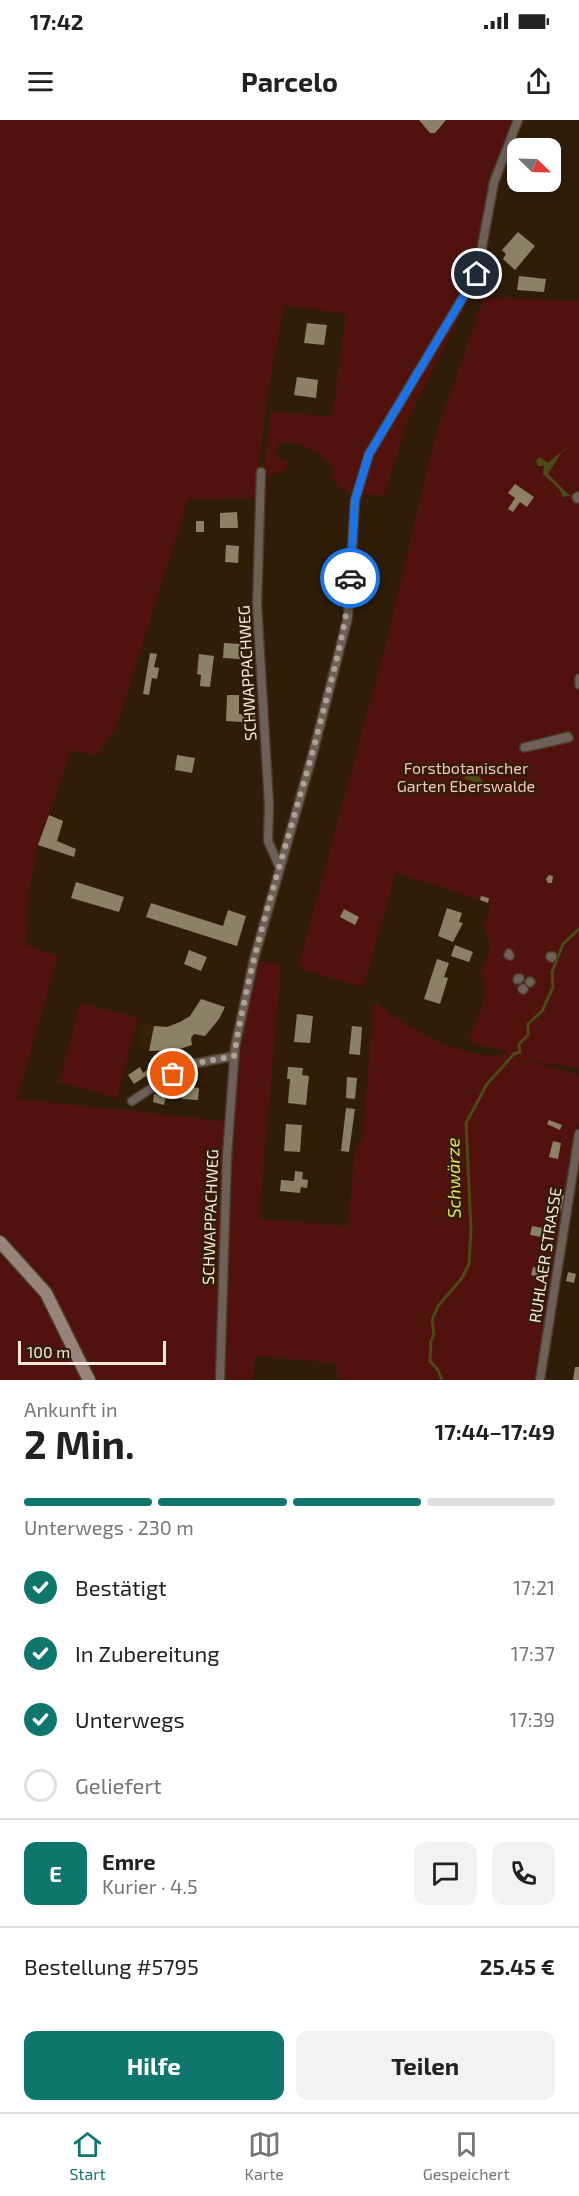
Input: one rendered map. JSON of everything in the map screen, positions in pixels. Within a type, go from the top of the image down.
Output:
[{"type":"main road","points":[[0,1242],[46,1293],[89,1380]]},
{"type":"street","name":"SCHWAPPACHWEG","points":[[220,1380],[227,1156],[234,1056],[254,959],[348,616],[355,500],[369,454],[477,274],[494,182],[518,120]]},
{"type":"street","name":"SCHWAPPACHWEG","points":[[261,472],[257,605],[269,804],[268,841],[280,868]]},
{"type":"street","points":[[579,678],[579,685]]},
{"type":"street","points":[[568,736],[569,738],[525,749],[524,747],[568,736]]},
{"type":"street","points":[[132,1101],[187,1065],[234,1056]]},
{"type":"street","name":"RUHLAER STRASSE","points":[[540,1380],[579,1134]]},
{"type":"shaded area","points":[[562,452],[548,474],[569,495],[575,495],[563,497],[559,489],[543,474],[544,466],[538,466],[536,461],[539,457],[548,463]]},
{"type":"shaded area","points":[[465,771],[477,774],[484,783],[483,787],[479,788],[475,782],[465,779]]},
{"type":"shaded area","points":[[142,1023],[154,1026],[149,1048],[137,1046]]},
{"type":"green space","points":[[0,120],[514,120],[491,180],[471,275],[471,296],[409,417],[384,496],[344,492],[332,478],[335,471],[321,455],[287,441],[275,450],[275,456],[288,461],[286,470],[263,477],[271,411],[332,417],[346,314],[284,305],[266,404],[255,498],[188,499],[116,728],[97,755],[71,750],[38,845],[29,890],[26,945],[58,956],[17,1099],[225,1121],[216,1380],[94,1380],[58,1301],[45,1282],[0,1236]]},
{"type":"green space","name":"Forstbotanischer Garten Eberswalde","points":[[484,297],[579,301],[579,1068],[525,1060],[579,1075],[579,1123],[536,1380],[338,1380],[335,1363],[255,1356],[253,1380],[223,1380],[235,1083],[244,1021],[257,960],[281,966],[259,1219],[348,1226],[355,1149],[363,1137],[373,1006],[376,1003],[417,1030],[449,1046],[481,1055],[498,1056],[508,1052],[468,1042],[484,999],[480,973],[491,947],[484,927],[491,903],[396,873],[363,987],[298,968],[386,643],[435,437]]},
{"type":"green space","points":[[80,1003],[138,1018],[117,1098],[59,1082]]},
{"type":"green space","points":[[0,1252],[36,1287],[48,1305],[82,1380],[0,1380]]},
{"type":"building","points":[[419,120],[446,120],[435,133],[430,133]]},
{"type":"building","points":[[518,232],[535,246],[515,270],[503,259],[506,254],[502,250]]},
{"type":"building","points":[[519,276],[546,279],[544,292],[517,290]]},
{"type":"building","points":[[307,323],[327,325],[324,345],[304,343]]},
{"type":"building","points":[[297,377],[318,380],[316,398],[294,395]]},
{"type":"building","points":[[515,484],[534,497],[527,507],[520,502],[513,512],[508,509],[515,498],[508,493]]},
{"type":"building","points":[[237,512],[238,528],[220,528],[220,513]]},
{"type":"building","points":[[196,521],[204,521],[204,532],[196,532]]},
{"type":"building","points":[[226,545],[239,546],[238,563],[225,562]]},
{"type":"building","points":[[224,643],[241,644],[240,659],[223,658]]},
{"type":"building","points":[[150,653],[157,654],[154,667],[159,668],[157,679],[152,678],[149,695],[143,694]]},
{"type":"building","points":[[199,654],[214,656],[210,687],[200,686],[201,675],[197,674]]},
{"type":"building","points":[[227,695],[239,695],[239,714],[256,714],[255,723],[226,721]]},
{"type":"building","points":[[177,755],[195,758],[192,773],[175,770]]},
{"type":"building","points":[[49,815],[63,821],[57,841],[76,849],[74,857],[38,845]]},
{"type":"building","points":[[549,875],[553,876],[552,883],[548,883],[546,879]]},
{"type":"building","points":[[76,882],[124,897],[119,912],[71,898]]},
{"type":"building","points":[[481,896],[489,898],[488,903],[480,900]]},
{"type":"building","points":[[151,903],[223,926],[228,910],[246,916],[237,946],[146,917]]},
{"type":"building","points":[[447,908],[462,913],[459,922],[463,923],[453,942],[438,936]]},
{"type":"building","points":[[344,909],[359,917],[355,925],[340,917]]},
{"type":"building","points":[[455,945],[473,952],[469,962],[451,956]]},
{"type":"building","points":[[189,950],[207,957],[201,971],[184,964]]},
{"type":"building","points":[[437,959],[449,963],[444,977],[448,978],[440,1004],[424,999]]},
{"type":"building","points":[[201,999],[225,1007],[219,1019],[205,1036],[194,1034],[191,1038],[192,1045],[177,1050],[149,1051],[154,1026],[167,1027],[180,1022],[190,1016]]},
{"type":"building","points":[[297,1014],[313,1016],[310,1043],[294,1042]]},
{"type":"building","points":[[352,1026],[362,1027],[360,1055],[349,1054]]},
{"type":"building","points":[[154,1065],[161,1074],[150,1082],[146,1076],[134,1084],[128,1075],[140,1067],[143,1073]]},
{"type":"building","points":[[288,1067],[303,1068],[302,1075],[309,1076],[306,1105],[288,1103],[290,1079],[287,1079]]},
{"type":"building","points":[[347,1077],[357,1078],[355,1099],[346,1098]]},
{"type":"building","points":[[183,1086],[199,1088],[198,1100],[182,1099]]},
{"type":"building","points":[[154,1094],[166,1096],[164,1105],[153,1102]]},
{"type":"building","points":[[346,1108],[355,1109],[349,1152],[341,1151]]},
{"type":"building","points":[[549,1120],[562,1125],[560,1130],[547,1124]]},
{"type":"building","points":[[286,1124],[302,1125],[300,1152],[284,1151]]},
{"type":"building","points":[[553,1141],[561,1143],[558,1159],[549,1157]]},
{"type":"building","points":[[295,1171],[303,1172],[302,1179],[308,1180],[307,1188],[301,1187],[300,1193],[280,1191],[281,1180],[294,1181]]},
{"type":"building","points":[[556,1194],[565,1195],[562,1212],[553,1210]]},
{"type":"building","points":[[532,1226],[543,1228],[541,1237],[530,1235]]},
{"type":"building","points":[[533,1267],[545,1270],[543,1278],[531,1275]]},
{"type":"building","points":[[568,1272],[576,1274],[574,1283],[566,1281]]},
{"type":"building","points":[[575,1367],[579,1367],[579,1380],[573,1380]]},
{"type":"waterway","name":"Schwärze","points":[[442,1380],[438,1370],[430,1361],[431,1341],[434,1334],[432,1320],[438,1306],[462,1278],[469,1264],[471,1230],[466,1123],[487,1084],[514,1054],[520,1052],[519,1044],[528,1035],[528,1024],[542,1011],[553,987],[552,972],[563,944],[579,929]]},
{"type":"way so far","points":[[173,1074],[187,1065],[234,1056],[254,959],[313,753],[348,616],[350,578]]},
{"type":"route","points":[[350,578],[355,500],[369,454],[477,274]]}]
